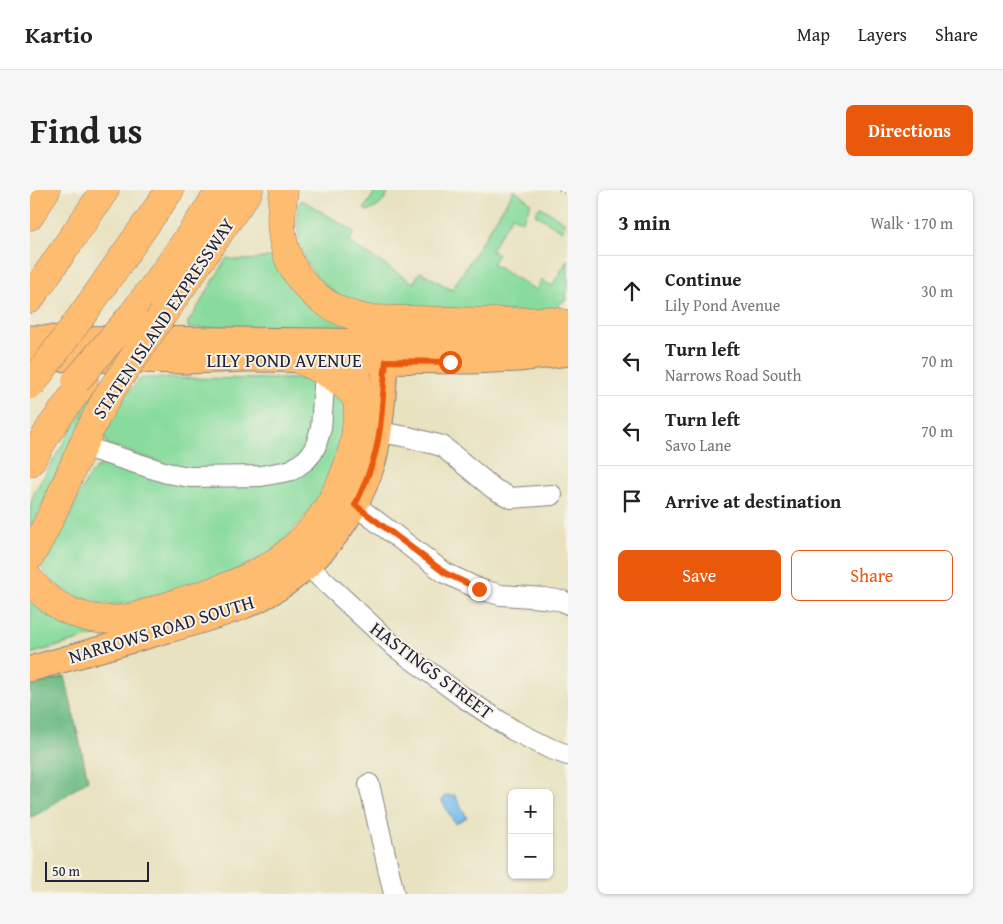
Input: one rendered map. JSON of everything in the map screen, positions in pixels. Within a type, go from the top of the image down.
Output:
[{"type":"highway","points":[[30,216],[46,190]]},
{"type":"highway","points":[[30,299],[105,190]]},
{"type":"highway","points":[[30,386],[170,190]]},
{"type":"highway","points":[[30,440],[80,381],[162,276],[221,190]]},
{"type":"highway","name":"STATEN ISLAND EXPRESSWAY","points":[[30,557],[46,528],[98,413],[116,383],[249,190]]},
{"type":"highway","points":[[284,190],[282,232],[290,263],[312,293],[338,310],[358,318],[382,320],[550,321],[568,324]]},
{"type":"highway","points":[[33,584],[53,602],[75,614],[95,618],[116,619],[139,615],[214,591],[241,581],[281,558],[306,535],[326,510],[348,463],[356,429],[357,351]]},
{"type":"highway","points":[[299,359],[346,385],[357,399]]},
{"type":"highway","points":[[30,462],[80,381]]},
{"type":"main road","name":"LILY POND AVENUE","points":[[30,338],[386,351],[568,334]]},
{"type":"main road","name":"LILY POND AVENUE","points":[[30,358],[185,361],[249,358],[299,359],[357,351]]},
{"type":"main road","name":"LILY POND AVENUE","points":[[386,351],[494,361],[568,353]]},
{"type":"main road","name":"NARROWS ROAD SOUTH","points":[[30,669],[195,622],[243,606],[267,595],[288,582],[308,566],[339,531],[362,491],[373,460],[379,432],[386,351]]},
{"type":"street","points":[[82,446],[167,473],[190,477],[261,476],[292,470],[306,460],[316,445],[321,428],[325,372]]},
{"type":"street","points":[[379,432],[442,446],[494,490],[511,498],[552,495]]},
{"type":"street","points":[[355,505],[445,573],[479,589],[500,595],[544,598],[568,604]]},
{"type":"street","name":"HASTINGS STREET","points":[[308,566],[395,647],[463,697],[513,730],[568,755]]},
{"type":"street","points":[[369,784],[394,894]]},
{"type":"path","points":[[559,190],[568,195]]},
{"type":"green space","points":[[376,190],[390,190],[379,206],[368,211],[364,209]]},
{"type":"green space","points":[[514,190],[530,202],[530,207],[522,221],[512,216],[491,250],[498,254],[492,264],[536,290],[542,280],[552,286],[568,259],[567,299],[559,304],[558,313],[372,306],[353,301],[337,294],[312,271],[299,241],[297,223],[298,204],[302,200],[353,231],[354,234],[349,242],[413,283],[421,272],[452,290]]},
{"type":"green space","points":[[541,207],[564,222],[565,225],[562,231],[535,214]]},
{"type":"green space","points":[[275,256],[393,328],[188,328],[188,322],[227,258],[245,260]]},
{"type":"green space","points":[[141,378],[306,379],[321,384],[307,450],[279,468],[185,471],[107,444],[104,433],[106,423],[114,409]]},
{"type":"green space","points":[[330,385],[347,393],[341,440],[328,487],[278,549],[214,581],[122,604],[97,603],[75,596],[56,584],[40,566],[55,545],[88,478],[92,472],[106,463],[157,474],[299,473]]},
{"type":"green space","points":[[96,391],[30,527],[30,507],[34,493],[88,401]]},
{"type":"green space","points":[[30,590],[128,626],[30,654]]},
{"type":"green space","points":[[65,676],[88,780],[45,810],[30,818],[30,686]]},
{"type":"water","points":[[454,794],[467,817],[455,824],[442,801],[446,795],[452,796]]},
{"type":"route","points":[[450,362],[386,361],[379,432],[373,460],[368,477],[355,505],[445,573],[479,589]]}]
